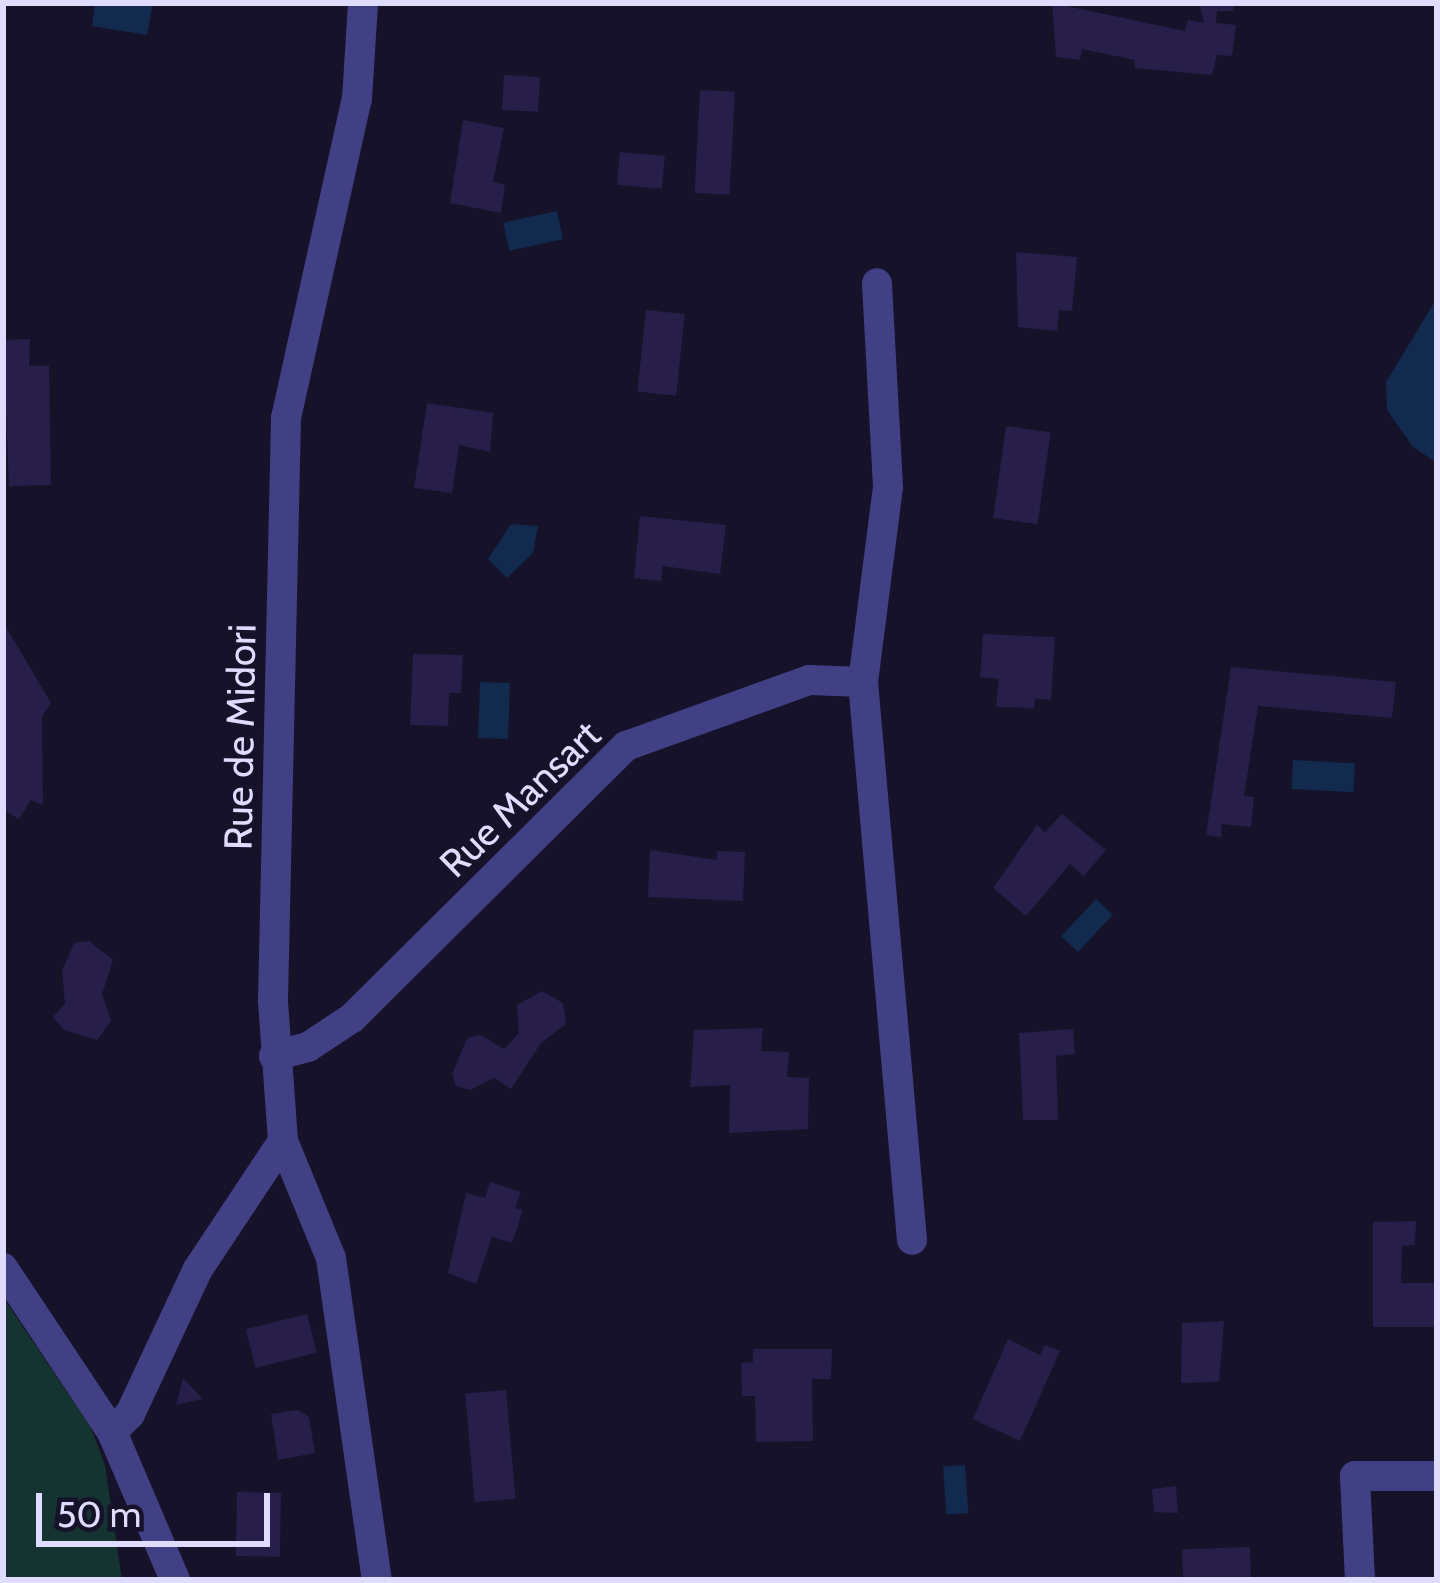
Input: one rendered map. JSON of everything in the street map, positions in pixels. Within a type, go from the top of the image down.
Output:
[{"type":"street","name":"Rue de Midori","points":[[363,3],[357,99],[286,418],[274,1056],[283,1141],[331,1258],[377,1580]]},
{"type":"street","points":[[877,283],[888,487],[863,682],[912,1240]]},
{"type":"street","name":"Rue Mansart","points":[[274,1056],[308,1047],[352,1018],[626,746],[809,680],[863,682]]},
{"type":"street","points":[[112,1432],[130,1414],[198,1269],[283,1141]]},
{"type":"street","points":[[3,1268],[112,1432],[168,1576]]},
{"type":"street","points":[[1360,1580],[1355,1476],[1437,1476]]},
{"type":"green space","points":[[3,1297],[91,1428],[105,1465],[122,1580],[3,1580]]},
{"type":"water","points":[[95,3],[153,3],[147,35],[92,26]]},
{"type":"water","points":[[557,211],[563,239],[509,251],[503,222]]},
{"type":"water","points":[[1437,298],[1437,463],[1413,447],[1387,410],[1386,382]]},
{"type":"water","points":[[511,524],[538,526],[533,553],[507,578],[488,559]]},
{"type":"water","points":[[480,682],[510,683],[508,739],[478,738]]},
{"type":"water","points":[[1293,760],[1355,763],[1353,792],[1291,789]]},
{"type":"water","points":[[1096,899],[1113,915],[1078,952],[1061,936]]},
{"type":"water","points":[[965,1465],[968,1513],[946,1514],[943,1467]]},
{"type":"building","points":[[1052,3],[1185,31],[1188,20],[1204,23],[1199,3],[1234,3],[1233,11],[1217,11],[1216,23],[1236,25],[1232,56],[1217,55],[1212,75],[1135,68],[1135,60],[1082,49],[1080,60],[1056,57]]},
{"type":"building","points":[[504,75],[540,77],[538,112],[502,110]]},
{"type":"building","points":[[700,90],[735,92],[730,195],[695,193]]},
{"type":"building","points":[[463,120],[504,128],[493,182],[505,185],[501,213],[450,203]]},
{"type":"building","points":[[620,152],[665,156],[662,189],[617,185]]},
{"type":"building","points":[[1016,252],[1077,257],[1072,311],[1059,310],[1057,331],[1018,327]]},
{"type":"building","points":[[646,310],[685,314],[676,396],[637,392]]},
{"type":"building","points":[[30,339],[29,366],[49,366],[51,485],[9,486],[3,340]]},
{"type":"building","points":[[427,403],[493,413],[490,452],[459,445],[452,493],[414,488]]},
{"type":"building","points":[[1006,426],[1051,432],[1038,524],[993,518]]},
{"type":"building","points":[[640,516],[726,525],[720,574],[663,566],[661,581],[634,578]]},
{"type":"building","points":[[3,622],[51,703],[42,717],[43,805],[31,800],[19,819],[3,810]]},
{"type":"building","points":[[983,634],[1055,637],[1051,700],[1035,698],[1034,708],[996,707],[999,679],[980,677]]},
{"type":"building","points":[[413,654],[463,655],[461,693],[449,693],[448,726],[410,725]]},
{"type":"building","points":[[1231,667],[1396,682],[1392,718],[1258,706],[1244,796],[1254,797],[1251,827],[1222,824],[1221,837],[1206,835]]},
{"type":"building","points":[[1062,814],[1106,850],[1084,876],[1070,864],[1026,916],[993,888],[1037,825],[1045,832]]},
{"type":"building","points":[[650,850],[717,860],[717,851],[745,852],[743,901],[648,897]]},
{"type":"building","points":[[89,941],[113,960],[102,994],[111,1021],[97,1040],[64,1030],[53,1017],[65,1004],[62,971],[74,943]]},
{"type":"building","points":[[542,991],[563,1003],[566,1024],[541,1043],[511,1089],[494,1078],[470,1090],[456,1086],[452,1074],[467,1038],[481,1035],[504,1049],[519,1033],[517,1005]]},
{"type":"building","points":[[763,1028],[761,1051],[789,1052],[787,1077],[809,1078],[808,1129],[729,1133],[730,1085],[690,1087],[694,1030]]},
{"type":"building","points":[[1073,1029],[1075,1054],[1056,1056],[1058,1120],[1023,1120],[1019,1033]]},
{"type":"building","points":[[490,1182],[521,1192],[515,1208],[523,1210],[512,1243],[492,1237],[476,1284],[448,1273],[466,1193],[485,1198]]},
{"type":"building","points":[[1416,1221],[1415,1245],[1402,1246],[1401,1283],[1437,1283],[1437,1327],[1373,1327],[1373,1222]]},
{"type":"building","points":[[307,1314],[317,1353],[256,1368],[246,1329]]},
{"type":"building","points":[[1224,1321],[1219,1382],[1181,1383],[1182,1323]]},
{"type":"building","points":[[1008,1339],[1040,1355],[1045,1345],[1060,1351],[1020,1441],[973,1419]]},
{"type":"building","points":[[753,1349],[832,1349],[831,1379],[812,1379],[813,1441],[756,1442],[755,1396],[742,1396],[741,1363],[753,1362]]},
{"type":"building","points":[[183,1378],[203,1399],[176,1405]]},
{"type":"building","points":[[506,1390],[515,1499],[475,1502],[465,1394]]},
{"type":"building","points":[[298,1410],[309,1417],[315,1453],[278,1460],[271,1414]]},
{"type":"building","points":[[1176,1486],[1178,1513],[1154,1512],[1152,1489]]},
{"type":"building","points":[[237,1492],[281,1493],[280,1557],[236,1556]]},
{"type":"building","points":[[1250,1547],[1251,1580],[1183,1580],[1182,1549]]}]
